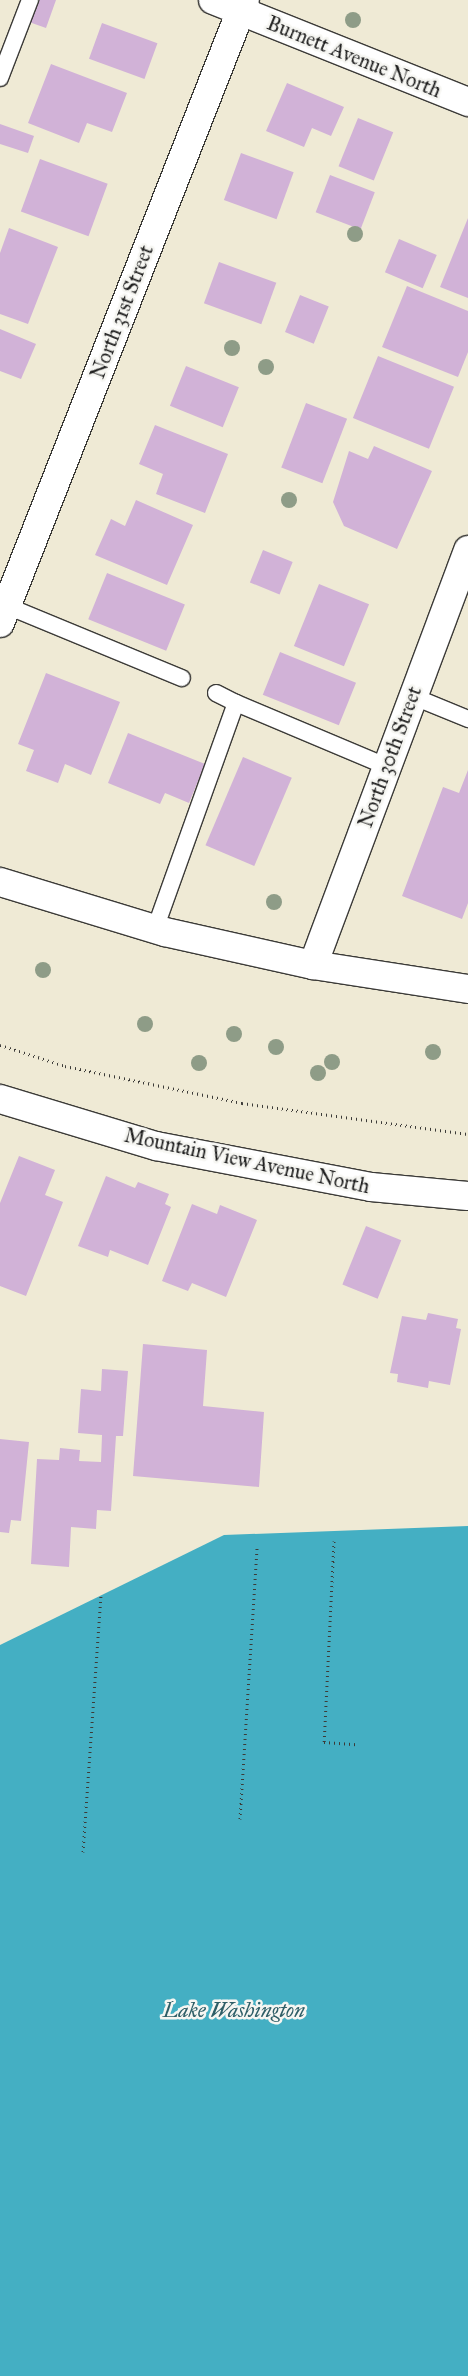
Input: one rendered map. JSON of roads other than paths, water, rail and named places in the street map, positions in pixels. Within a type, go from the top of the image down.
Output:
[{"type":"street","name":"Burnett Avenue North","points":[[213,0],[243,6],[468,102]]},
{"type":"street","name":"North 31st Street","points":[[4,614],[243,6]]},
{"type":"street","name":"North 30th Street","points":[[313,965],[468,550]]},
{"type":"street","points":[[0,882],[155,929],[313,965],[468,989]]},
{"type":"street","name":"Mountain View Avenue North","points":[[0,1099],[156,1146],[371,1188],[468,1196]]},
{"type":"lane","points":[[0,78],[30,0]]},
{"type":"lane","points":[[4,614],[182,678]]},
{"type":"lane","points":[[216,694],[386,766]]},
{"type":"lane","points":[[412,696],[468,719]]},
{"type":"lane","points":[[155,929],[236,703]]},
{"type":"water","name":"Lake Washington","points":[[468,1526],[468,2376],[0,2376],[0,1645],[224,1535]]}]
